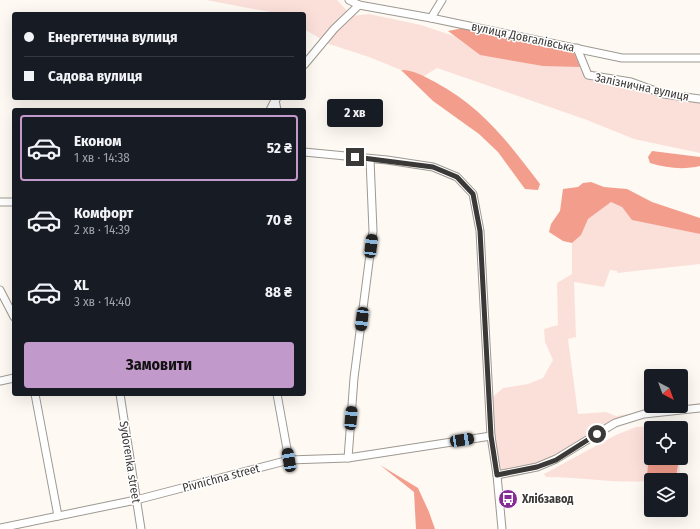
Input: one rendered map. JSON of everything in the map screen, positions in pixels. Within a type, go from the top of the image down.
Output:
[{"type":"street","name":"вулиця Довгалівська","points":[[349,0],[359,5],[431,18],[622,58],[700,58]]},
{"type":"street","points":[[431,18],[442,0]]},
{"type":"street","points":[[306,63],[334,29],[359,5]]},
{"type":"street","name":"Залізнична вулиця","points":[[577,48],[588,75],[631,82],[664,94],[700,99]]},
{"type":"street","points":[[306,151],[433,167],[457,177],[473,194],[480,231],[491,436],[497,475],[502,529]]},
{"type":"street","points":[[348,458],[354,378],[373,231],[370,158]]},
{"type":"street","points":[[0,202],[12,202]]},
{"type":"street","points":[[0,290],[12,313]]},
{"type":"street","points":[[0,381],[12,378]]},
{"type":"street","points":[[35,396],[58,516]]},
{"type":"street","name":"Sydorenka street","points":[[120,396],[141,529]]},
{"type":"street","points":[[277,396],[289,460]]},
{"type":"street","points":[[497,475],[537,467],[556,460],[615,422],[644,414],[700,408]]},
{"type":"street","name":"Pivnichna street","points":[[0,528],[136,500],[289,460],[348,458],[491,436]]},
{"type":"shaded area","points":[[206,0],[337,0],[352,16],[369,14],[421,25],[454,36],[480,55],[580,67],[700,101],[700,153],[634,139],[587,120],[437,68],[421,78],[369,57],[329,44],[306,30],[306,12],[269,12]]},
{"type":"shaded area","points":[[463,28],[573,50],[580,67],[543,66],[480,55],[448,31]]},
{"type":"shaded area","points":[[401,70],[414,72],[435,82],[452,92],[481,115],[494,127],[540,184],[538,190],[525,189],[498,152],[479,134],[433,101]]},
{"type":"shaded area","points":[[652,151],[700,157],[700,166],[675,168],[650,163],[648,157]]},
{"type":"shaded area","points":[[591,182],[604,187],[627,189],[652,202],[700,218],[700,234],[632,220],[622,207],[611,202],[588,219],[581,235],[572,243],[563,241],[549,232],[551,224],[560,211],[563,189],[578,187],[583,183]]},
{"type":"shaded area","points":[[613,201],[622,207],[632,218],[700,234],[700,264],[617,273],[617,271],[610,270],[604,287],[574,282],[576,337],[568,339],[578,414],[606,412],[616,416],[644,412],[644,413],[668,413],[615,423],[557,459],[497,475],[489,400],[503,388],[528,384],[543,378],[553,360],[545,342],[544,329],[558,325],[557,283],[572,274],[572,243],[581,233],[588,216],[598,208]]},
{"type":"shaded area","points":[[700,403],[700,407],[688,409],[688,405]]},
{"type":"shaded area","points":[[636,427],[644,427],[644,465],[679,465],[680,473],[644,473],[644,481],[630,482],[546,477],[544,474],[616,435]]},
{"type":"shaded area","points":[[380,465],[418,488],[435,529],[416,529],[414,492]]},
{"type":"shaded area","points":[[648,465],[678,465],[677,473],[647,473]]},
{"type":"place","name":"Хлібзавод","points":[[508,499]]},
{"type":"route","points":[[355,157],[433,167],[457,177],[473,194],[480,231],[491,436],[497,475],[537,467],[556,460],[597,434]]}]
